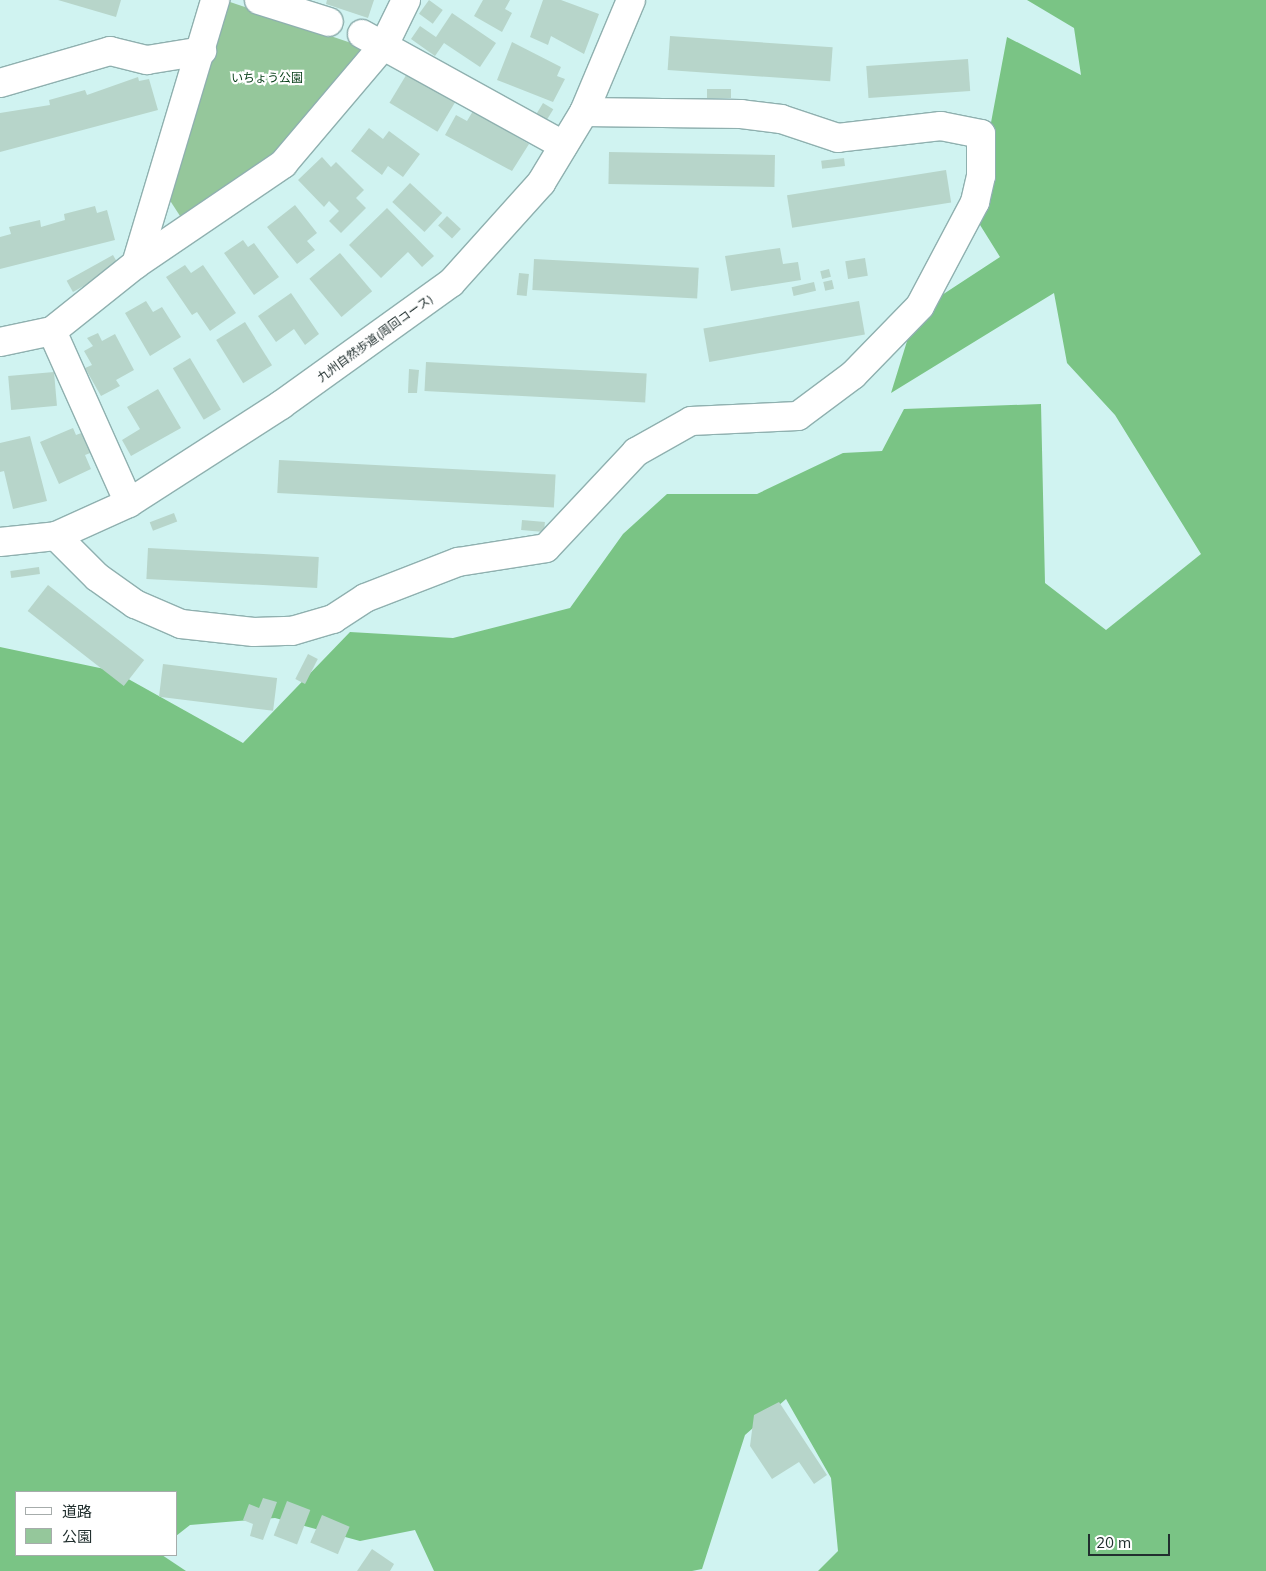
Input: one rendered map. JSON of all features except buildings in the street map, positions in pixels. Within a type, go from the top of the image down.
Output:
[{"type":"street","points":[[136,264],[202,51],[215,0]]},
{"type":"street","points":[[259,0],[330,22]]},
{"type":"street","points":[[0,342],[52,330],[136,264],[283,164],[373,39],[406,0]]},
{"type":"street","name":"九州自然歩道(周回コース)","points":[[0,542],[56,536],[130,503],[289,399],[451,283],[541,183],[584,112],[631,0]]},
{"type":"street","points":[[373,39],[563,145]]},
{"type":"street","points":[[0,84],[110,51],[148,60],[202,51]]},
{"type":"street","points":[[56,536],[97,577],[135,604],[181,624],[254,632],[292,631],[333,619],[365,598],[458,562],[546,548],[636,452],[691,421],[798,416],[853,375],[920,306],[975,202],[982,176],[981,134],[940,126],[838,138],[781,119],[741,114],[584,112]]},
{"type":"street","points":[[52,330],[130,503]]},
{"type":"green space","points":[[1027,0],[1266,0],[1266,1571],[818,1571],[838,1551],[831,1478],[786,1399],[745,1435],[702,1569],[692,1571],[434,1571],[415,1530],[360,1541],[275,1518],[190,1525],[178,1534],[178,1491],[15,1491],[15,1556],[164,1556],[186,1571],[0,1571],[0,647],[114,671],[243,743],[350,632],[453,638],[570,608],[623,534],[667,494],[757,494],[843,453],[882,451],[904,409],[1041,404],[1045,583],[1106,630],[1201,554],[1115,415],[1067,363],[1054,293],[891,393],[916,312],[1000,257],[962,196],[981,176],[1007,37],[1081,75],[1074,28]]},
{"type":"green space","name":"いちょう公園","points":[[230,2],[363,47],[356,64],[276,152],[182,219],[169,199]]}]
